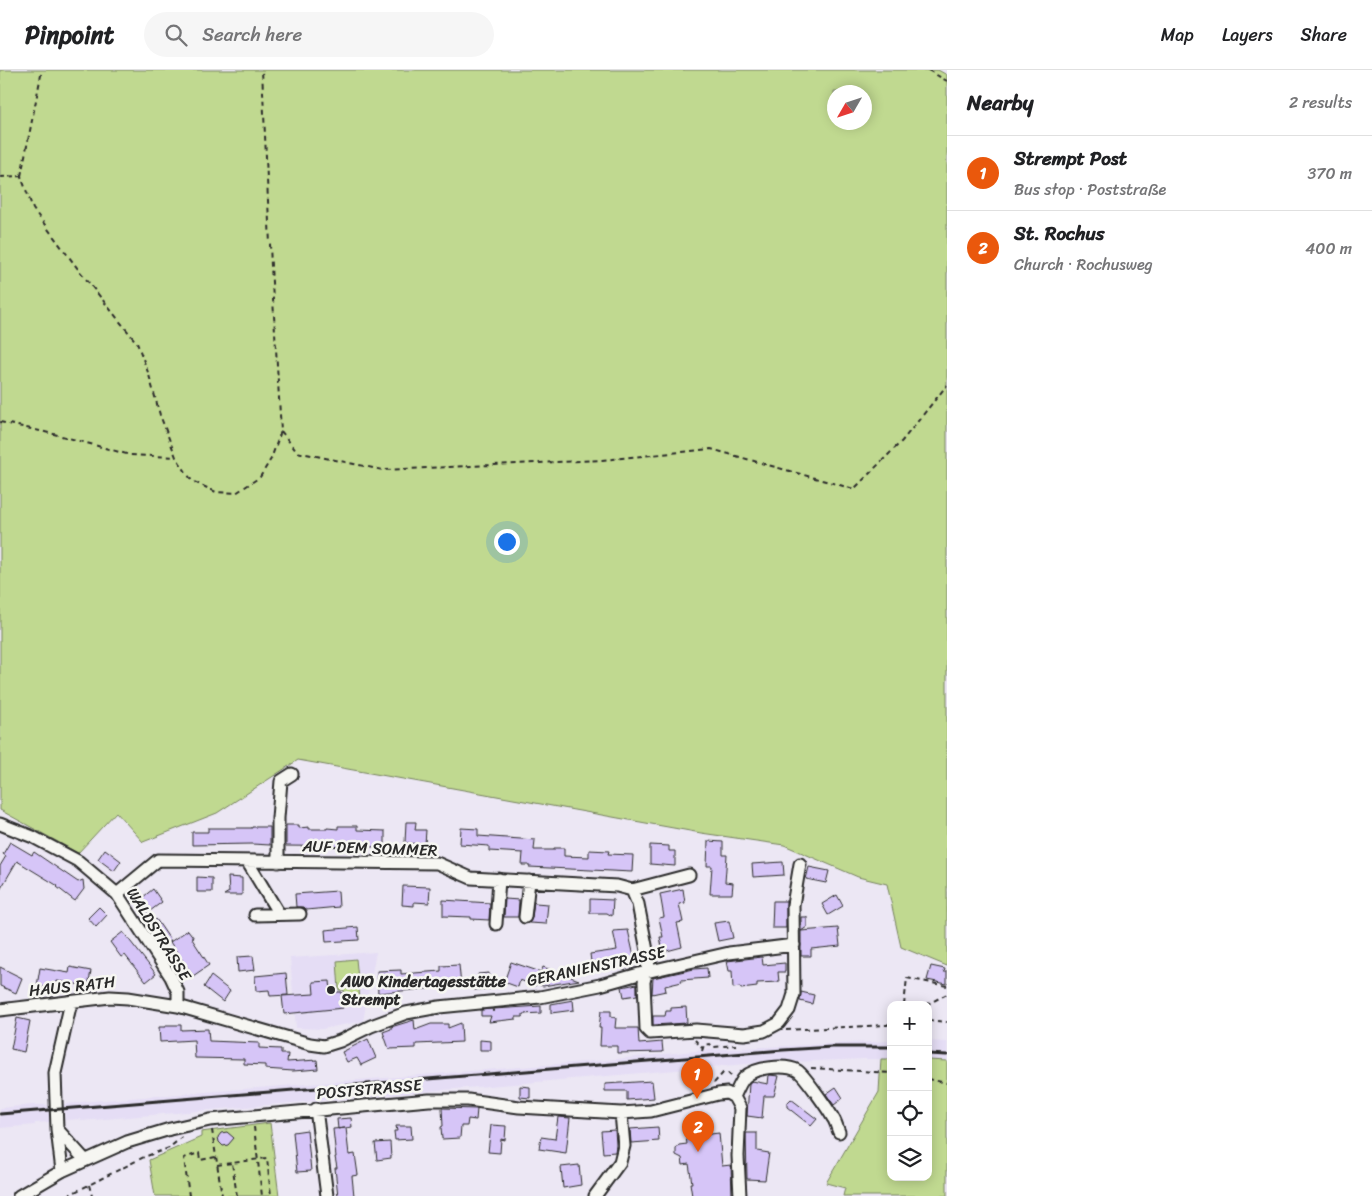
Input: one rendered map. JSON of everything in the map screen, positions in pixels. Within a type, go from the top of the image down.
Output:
[{"type":"street","points":[[278,862],[280,782],[292,774]]},
{"type":"street","name":"WALDSTRASSE","points":[[0,824],[33,837],[78,861],[117,894],[171,977],[178,992],[178,1006]]},
{"type":"street","name":"AUF DEM SOMMER","points":[[117,894],[158,860],[437,863],[471,878],[617,886],[632,890],[689,875]]},
{"type":"street","points":[[247,861],[279,914]]},
{"type":"street","points":[[632,890],[638,904],[649,961],[644,982],[646,1029],[650,1033],[696,1030],[744,1034],[764,1031],[779,1023],[789,1010],[794,994],[793,905],[800,864]]},
{"type":"street","points":[[496,924],[499,879]]},
{"type":"street","points":[[525,916],[529,881]]},
{"type":"street","points":[[255,914],[300,914]]},
{"type":"street","name":"GERANIENSTRASSE","points":[[148,1000],[178,1006],[310,1044],[324,1046],[406,1013],[440,1007],[540,997],[600,985],[646,972],[729,953],[794,945]]},
{"type":"street","name":"HAUS RATH","points":[[0,1010],[110,997],[148,1000]]},
{"type":"street","points":[[62,1171],[57,1129],[55,1073],[71,1002]]},
{"type":"street","points":[[740,1196],[738,1156],[740,1108],[734,1097],[744,1078],[751,1072],[765,1068],[782,1068],[798,1071],[834,1118],[839,1132]]},
{"type":"street","name":"POSTSTRASSE","points":[[19,1196],[62,1171],[126,1142],[210,1120],[429,1100],[468,1100],[520,1107],[621,1113],[651,1111],[718,1094],[727,1093],[734,1097]]},
{"type":"street","points":[[316,1109],[327,1196]]},
{"type":"street","points":[[595,1196],[620,1162],[624,1146],[621,1113]]},
{"type":"street","points":[[57,1129],[85,1160]]},
{"type":"path","points":[[42,70],[21,176],[33,208],[136,343],[149,375],[160,415],[176,458],[192,481],[216,492],[236,493],[260,477],[271,459],[280,431],[262,70]]},
{"type":"path","points":[[928,70],[947,81]]},
{"type":"path","points":[[0,177],[21,176]]},
{"type":"path","points":[[280,431],[298,452],[383,470],[602,460],[711,449],[854,489],[902,441],[947,385]]},
{"type":"path","points":[[0,422],[58,435],[130,455],[176,458]]},
{"type":"path","points":[[904,1001],[907,978],[947,986]]},
{"type":"path","points":[[932,1002],[947,994]]},
{"type":"path","points":[[932,1020],[947,1022]]},
{"type":"path","points":[[784,1030],[887,1025]]},
{"type":"path","points":[[695,1042],[702,1048]]},
{"type":"path","points":[[698,1087],[703,1080],[703,1068]]},
{"type":"path","points":[[798,1071],[817,1068],[887,1073]]},
{"type":"path","points":[[703,1080],[708,1084],[717,1082],[723,1073],[733,1078]]},
{"type":"path","points":[[932,1080],[947,1082]]},
{"type":"path","points":[[253,1115],[262,1196]]},
{"type":"path","points":[[210,1120],[222,1196]]},
{"type":"path","points":[[66,1196],[144,1157],[169,1148],[182,1138],[186,1125]]},
{"type":"path","points":[[188,1196],[184,1158],[198,1154],[200,1160],[216,1157]]},
{"type":"path","points":[[217,1165],[267,1158],[272,1196]]},
{"type":"path","points":[[232,1163],[237,1196]]},
{"type":"path","points":[[89,1185],[92,1196]]},
{"type":"shaded area","name":"AWO Kindertagesstätte Strempt","points":[[376,952],[363,1021],[322,1029],[296,1028],[290,958]]},
{"type":"shaded area","points":[[887,1041],[887,1059],[746,1064],[81,1121],[81,1119],[65,1120],[64,1104],[80,1102],[597,1061],[704,1050]]},
{"type":"shaded area","points":[[932,1041],[947,1042],[947,1061],[932,1060]]},
{"type":"shaded area","points":[[48,1105],[50,1122],[0,1128],[0,1108]]},
{"type":"green space","points":[[0,70],[938,70],[947,75],[947,966],[901,947],[887,884],[858,877],[784,845],[701,833],[298,760],[217,813],[143,842],[116,812],[78,853],[0,810]]},
{"type":"green space","points":[[356,959],[360,999],[345,1000],[344,990],[339,990],[337,961]]},
{"type":"green space","points":[[881,1059],[887,1059],[887,1181],[932,1181],[932,1060],[947,1061],[947,1196],[843,1196],[845,1188],[826,1183],[879,1092]]},
{"type":"green space","points":[[270,1123],[279,1196],[155,1196],[149,1160],[201,1137],[201,1132]]},
{"type":"building","points":[[406,822],[416,822],[415,830],[426,830],[425,844],[405,843]]},
{"type":"building","points":[[286,825],[299,825],[299,828],[309,827],[309,829],[338,829],[338,826],[357,826],[357,830],[385,831],[385,847],[286,846]]},
{"type":"building","points":[[270,827],[270,845],[192,845],[192,832],[208,832],[208,828]]},
{"type":"building","points":[[461,828],[478,829],[478,836],[535,840],[534,850],[564,848],[564,856],[589,857],[589,850],[609,851],[608,854],[633,855],[632,872],[529,867],[529,865],[522,865],[523,853],[489,851],[489,846],[460,844]]},
{"type":"building","points":[[708,841],[723,842],[723,855],[727,855],[725,882],[733,883],[732,894],[710,894],[712,866],[707,866]]},
{"type":"building","points":[[10,842],[32,855],[34,852],[78,882],[83,880],[84,889],[75,901],[58,886],[17,861],[0,890],[0,866],[6,856],[3,854]]},
{"type":"building","points":[[650,845],[669,846],[669,851],[675,851],[675,866],[650,864]]},
{"type":"building","points":[[105,849],[121,861],[114,871],[98,859]]},
{"type":"building","points":[[783,862],[784,875],[753,877],[752,864]]},
{"type":"building","points":[[809,867],[829,871],[826,883],[806,879]]},
{"type":"building","points":[[197,877],[212,878],[212,892],[197,892]]},
{"type":"building","points":[[228,877],[242,878],[242,895],[224,895],[229,892]]},
{"type":"building","points":[[403,886],[430,887],[429,903],[414,902],[414,906],[402,905]]},
{"type":"building","points":[[153,889],[162,902],[146,914],[137,902]]},
{"type":"building","points":[[683,889],[685,903],[679,904],[683,922],[677,923],[682,947],[663,952],[660,937],[663,937],[659,918],[664,917],[660,894]]},
{"type":"building","points":[[338,891],[339,907],[306,910],[303,907],[296,907],[295,894]]},
{"type":"building","points":[[837,895],[843,906],[828,915],[822,904]]},
{"type":"building","points":[[505,899],[519,900],[518,917],[504,917]]},
{"type":"building","points":[[590,899],[613,900],[612,916],[607,913],[590,913]]},
{"type":"building","points":[[443,900],[490,903],[489,920],[443,916]]},
{"type":"building","points":[[534,901],[535,903],[548,904],[546,924],[529,923],[532,918]]},
{"type":"building","points":[[773,901],[786,901],[786,928],[772,928]]},
{"type":"building","points":[[99,907],[107,915],[96,927],[88,918]]},
{"type":"building","points":[[801,917],[807,917],[807,927],[801,931]]},
{"type":"building","points":[[156,919],[171,941],[164,945],[150,924]]},
{"type":"building","points":[[729,921],[733,938],[718,941],[714,923]]},
{"type":"building","points":[[358,927],[359,940],[326,942],[325,930]]},
{"type":"building","points":[[838,928],[840,946],[811,949],[811,956],[801,956],[801,931]]},
{"type":"building","points":[[188,930],[209,965],[193,976],[170,942]]},
{"type":"building","points":[[628,930],[635,961],[612,968],[592,969],[590,954],[617,950],[613,931]]},
{"type":"building","points":[[123,932],[156,974],[146,982],[125,955],[121,957],[110,942]]},
{"type":"building","points":[[253,956],[255,970],[238,972],[237,957]]},
{"type":"building","points":[[762,957],[763,965],[785,963],[785,972],[778,972],[779,982],[757,983],[757,987],[733,988],[732,971],[729,971],[727,961]]},
{"type":"building","points":[[511,962],[541,972],[543,967],[579,980],[543,986],[537,984],[535,986],[520,980],[518,987],[504,982]]},
{"type":"building","points":[[459,965],[461,986],[378,993],[377,971],[401,970],[401,974],[441,971],[441,966]]},
{"type":"building","points":[[931,966],[945,969],[944,972],[947,972],[947,984],[927,980]]},
{"type":"building","points":[[0,967],[22,978],[16,993],[0,986]]},
{"type":"building","points":[[70,967],[91,971],[88,986],[57,981],[56,989],[37,986],[40,968],[69,973]]},
{"type":"building","points":[[707,968],[708,978],[681,980],[682,982],[665,986],[666,991],[652,994],[653,978]]},
{"type":"building","points":[[286,973],[288,995],[270,996],[269,990],[256,991],[255,976]]},
{"type":"building","points":[[489,973],[490,989],[474,990],[474,980],[479,980],[478,974]]},
{"type":"building","points":[[211,976],[230,991],[223,1002],[204,987]]},
{"type":"building","points":[[330,981],[331,992],[342,992],[343,1008],[284,1014],[282,996],[314,994],[313,982]]},
{"type":"building","points":[[637,984],[637,995],[624,997],[622,987]]},
{"type":"building","points":[[801,992],[814,995],[812,1004],[800,1001]]},
{"type":"building","points":[[573,1000],[574,1010],[551,1013],[551,1004]]},
{"type":"building","points":[[541,1006],[541,1013],[523,1014],[523,1017],[516,1017],[516,1019],[489,1022],[491,1016],[481,1016],[481,1010],[492,1009],[493,1012],[494,1009]]},
{"type":"building","points":[[686,1007],[687,1023],[653,1025],[653,1016],[665,1016],[666,1011],[671,1011],[671,1008]]},
{"type":"building","points":[[601,1011],[611,1011],[611,1017],[616,1018],[615,1028],[638,1028],[639,1044],[662,1042],[663,1052],[617,1053],[617,1046],[600,1046],[601,1028],[599,1028]]},
{"type":"building","points":[[17,1018],[30,1021],[24,1052],[11,1049]]},
{"type":"building","points":[[414,1020],[415,1030],[431,1024],[448,1024],[448,1028],[461,1023],[462,1042],[416,1044],[416,1048],[389,1049],[383,1032],[391,1029],[391,1027]]},
{"type":"building","points":[[166,1025],[181,1025],[181,1030],[208,1029],[209,1041],[259,1043],[259,1048],[281,1049],[281,1054],[288,1054],[287,1062],[317,1060],[318,1069],[293,1071],[265,1069],[265,1065],[244,1064],[244,1059],[195,1058],[194,1040],[160,1042],[159,1027],[166,1027]]},
{"type":"building","points":[[368,1039],[376,1058],[361,1065],[357,1058],[347,1062],[342,1052]]},
{"type":"building","points":[[480,1040],[491,1041],[491,1050],[480,1050]]},
{"type":"building","points":[[769,1075],[779,1076],[774,1096],[764,1096],[762,1118],[747,1116],[749,1083],[752,1081],[768,1084]]},
{"type":"building","points":[[652,1081],[654,1098],[627,1100],[627,1091],[605,1091],[605,1084]]},
{"type":"building","points":[[520,1086],[530,1087],[530,1098],[520,1097]]},
{"type":"building","points":[[836,1087],[843,1098],[834,1105],[826,1094]]},
{"type":"building","points":[[791,1099],[817,1119],[811,1126],[787,1107],[787,1103]]},
{"type":"building","points":[[442,1108],[477,1109],[476,1120],[468,1119],[467,1126],[461,1126],[460,1138],[442,1139]]},
{"type":"building","points":[[558,1117],[570,1118],[566,1153],[539,1149],[541,1137],[555,1139]]},
{"type":"building","points":[[351,1118],[352,1127],[346,1128],[349,1155],[355,1154],[358,1175],[352,1176],[354,1196],[338,1196],[333,1129],[338,1129],[337,1119]]},
{"type":"building","points":[[491,1125],[506,1126],[505,1140],[501,1139],[500,1153],[488,1152]]},
{"type":"building","points":[[396,1126],[411,1126],[412,1139],[395,1140],[394,1131],[397,1131]]},
{"type":"building","points":[[658,1127],[659,1141],[631,1143],[630,1129]]},
{"type":"building","points":[[307,1130],[311,1171],[297,1172],[293,1132]]},
{"type":"building","points":[[615,1130],[615,1152],[603,1153],[601,1131]]},
{"type":"building","points":[[227,1132],[234,1138],[228,1145],[223,1146],[219,1142],[218,1137],[221,1133]]},
{"type":"building","points":[[719,1133],[722,1166],[731,1165],[732,1196],[692,1196],[689,1164],[683,1165],[682,1158],[676,1155],[676,1149],[679,1145],[687,1144],[686,1137]]},
{"type":"building","points":[[746,1133],[757,1133],[757,1151],[769,1153],[765,1180],[747,1179]]},
{"type":"building","points":[[390,1142],[391,1158],[377,1160],[375,1143]]},
{"type":"building","points":[[579,1165],[581,1185],[563,1188],[561,1167]]},
{"type":"railway","points":[[0,1114],[783,1050],[832,1047],[887,1047]]},
{"type":"railway","points":[[932,1054],[947,1055]]},
{"type":"place","name":"AWO Kindertagesstätte Strempt","points":[[331,990]]},
{"type":"place","name":"Strempt Post","points":[[697,1099]]},
{"type":"place","name":"St. Rochus","points":[[698,1152]]}]
